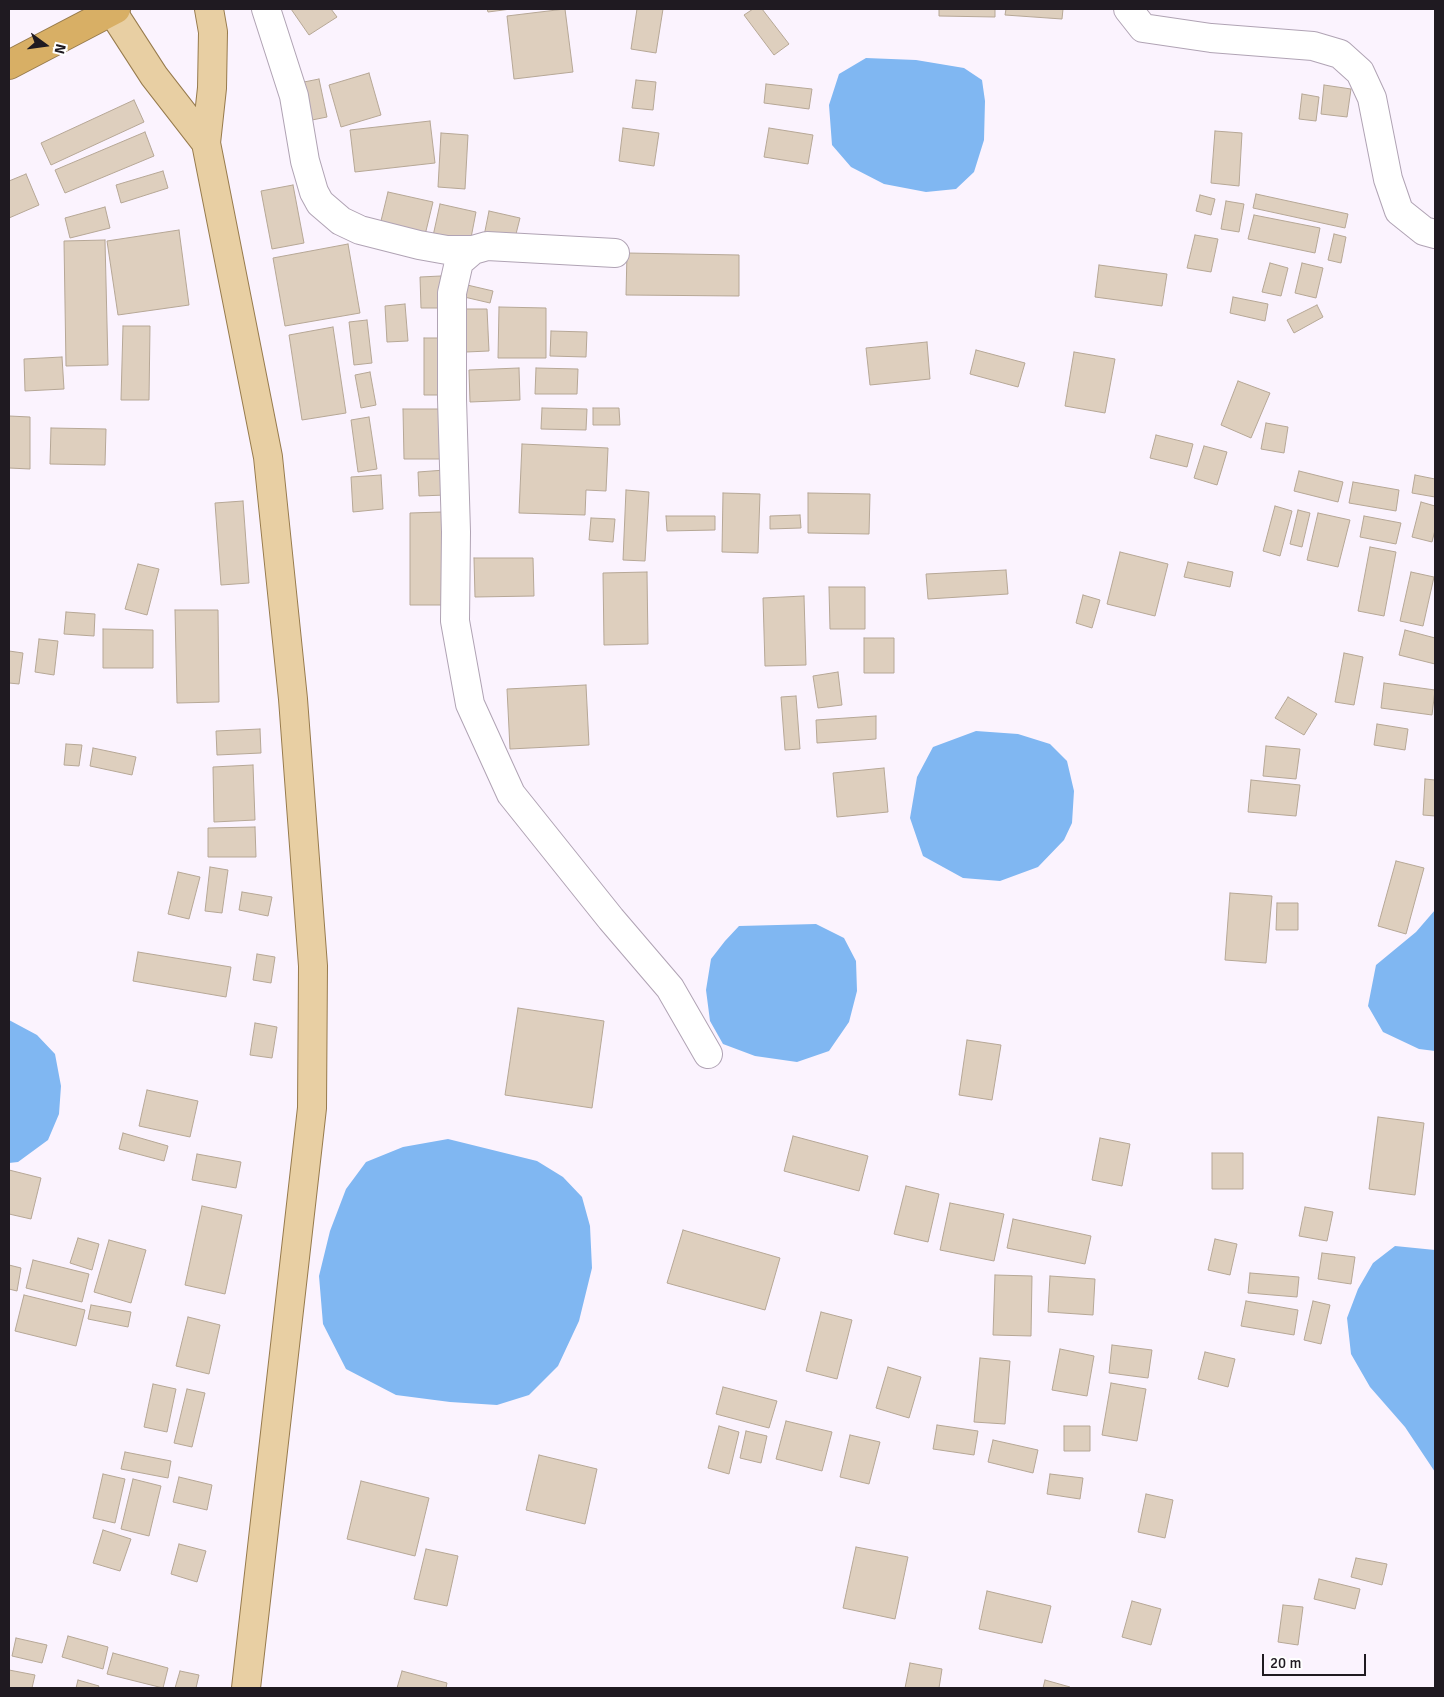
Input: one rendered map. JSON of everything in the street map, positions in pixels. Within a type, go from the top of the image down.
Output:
[{"type":"highway","points":[[9,65],[114,10]]},
{"type":"main road","points":[[209,9],[213,32],[212,79],[206,143],[268,457],[293,699],[313,966],[312,1108],[246,1688]]},
{"type":"main road","points":[[114,10],[154,76],[206,143]]},
{"type":"street","points":[[266,9],[294,96],[305,161],[314,192],[320,203],[341,221],[360,230],[426,247],[447,250],[474,250],[487,246],[615,253]]},
{"type":"street","points":[[1128,9],[1144,28],[1211,38],[1313,46],[1340,54],[1360,72],[1372,98],[1388,179],[1399,211],[1424,231],[1435,234]]},
{"type":"street","points":[[474,250],[458,262],[452,293],[452,399],[456,532],[454,621],[470,704],[511,794],[611,919],[670,988],[708,1054]]},
{"type":"water","points":[[866,58],[916,60],[964,68],[982,80],[985,101],[984,140],[974,172],[956,189],[926,192],[884,184],[851,167],[832,145],[829,105],[839,74]]},
{"type":"water","points":[[976,731],[1018,734],[1050,744],[1067,761],[1074,791],[1072,823],[1064,840],[1038,867],[1000,881],[963,878],[923,856],[910,818],[917,777],[933,747]]},
{"type":"water","points":[[1435,910],[1435,1051],[1419,1049],[1383,1032],[1368,1006],[1376,965],[1416,932]]},
{"type":"water","points":[[816,924],[844,938],[856,961],[857,991],[849,1022],[829,1051],[797,1062],[755,1056],[723,1044],[710,1021],[706,990],[711,959],[739,926]]},
{"type":"water","points":[[9,1020],[37,1035],[55,1054],[61,1086],[59,1114],[48,1140],[18,1162],[9,1163]]},
{"type":"water","points":[[448,1139],[537,1161],[563,1177],[582,1197],[590,1226],[592,1268],[579,1321],[558,1366],[529,1395],[497,1405],[450,1402],[396,1395],[346,1369],[323,1324],[319,1276],[330,1231],[346,1189],[366,1162],[403,1147]]},
{"type":"water","points":[[1395,1246],[1435,1250],[1435,1472],[1405,1427],[1370,1387],[1351,1354],[1347,1318],[1358,1289],[1373,1263]]},
{"type":"building","points":[[291,9],[331,9],[337,17],[309,35]]},
{"type":"building","points":[[487,9],[511,9],[488,12]]},
{"type":"building","points":[[565,9],[573,72],[514,79],[507,16]]},
{"type":"building","points":[[637,9],[663,9],[656,53],[631,49]]},
{"type":"building","points":[[753,9],[762,9],[789,44],[774,55],[744,15]]},
{"type":"building","points":[[939,9],[995,9],[995,17],[939,16]]},
{"type":"building","points":[[1006,9],[1063,9],[1062,19],[1005,15]]},
{"type":"building","points":[[369,73],[381,115],[341,127],[329,85]]},
{"type":"building","points":[[319,79],[327,117],[307,121],[299,83]]},
{"type":"building","points":[[636,80],[656,82],[653,110],[632,108]]},
{"type":"building","points":[[766,84],[812,89],[809,109],[764,103]]},
{"type":"building","points":[[1324,85],[1351,89],[1347,117],[1321,114]]},
{"type":"building","points":[[1302,94],[1319,97],[1316,121],[1299,119]]},
{"type":"building","points":[[134,100],[144,122],[51,165],[41,143]]},
{"type":"building","points":[[430,121],[435,163],[355,172],[350,130]]},
{"type":"building","points":[[623,128],[659,133],[654,166],[619,161]]},
{"type":"building","points":[[769,128],[813,135],[808,164],[764,157]]},
{"type":"building","points":[[1215,131],[1242,133],[1239,186],[1211,183]]},
{"type":"building","points":[[145,132],[154,156],[65,193],[55,170]]},
{"type":"building","points":[[441,133],[468,135],[465,189],[438,187]]},
{"type":"building","points":[[163,171],[168,188],[121,203],[116,185]]},
{"type":"building","points":[[26,174],[39,205],[9,218],[9,181]]},
{"type":"building","points":[[293,185],[304,243],[272,249],[261,191]]},
{"type":"building","points":[[388,192],[433,202],[425,235],[380,225]]},
{"type":"building","points":[[1256,194],[1348,214],[1345,228],[1253,208]]},
{"type":"building","points":[[1200,195],[1215,199],[1211,215],[1196,211]]},
{"type":"building","points":[[1226,201],[1244,204],[1239,232],[1221,229]]},
{"type":"building","points":[[440,204],[476,212],[470,243],[433,236]]},
{"type":"building","points":[[105,207],[110,228],[70,238],[65,218]]},
{"type":"building","points":[[489,211],[520,218],[514,242],[484,236]]},
{"type":"building","points":[[1254,215],[1320,228],[1315,253],[1248,239]]},
{"type":"building","points":[[179,230],[189,305],[118,315],[107,241]]},
{"type":"building","points":[[1334,234],[1346,237],[1341,263],[1328,260]]},
{"type":"building","points":[[1195,235],[1218,239],[1211,272],[1187,268]]},
{"type":"building","points":[[105,240],[108,365],[66,366],[64,241]]},
{"type":"building","points":[[348,244],[360,313],[285,326],[273,258]]},
{"type":"building","points":[[627,253],[739,255],[739,296],[626,295]]},
{"type":"building","points":[[1270,263],[1288,268],[1281,296],[1262,292]]},
{"type":"building","points":[[1302,263],[1323,268],[1316,298],[1295,293]]},
{"type":"building","points":[[1099,265],[1167,274],[1162,306],[1095,297]]},
{"type":"building","points":[[441,276],[442,308],[421,308],[420,277]]},
{"type":"building","points":[[463,284],[493,291],[490,303],[460,296]]},
{"type":"building","points":[[1233,297],[1268,304],[1265,321],[1230,313]]},
{"type":"building","points":[[405,304],[408,341],[387,342],[385,306]]},
{"type":"building","points":[[1317,305],[1323,317],[1294,333],[1287,320]]},
{"type":"building","points":[[499,307],[546,308],[546,358],[498,358]]},
{"type":"building","points":[[464,309],[487,309],[489,351],[466,352]]},
{"type":"building","points":[[367,320],[372,363],[354,365],[349,322]]},
{"type":"building","points":[[123,326],[150,326],[149,400],[121,400]]},
{"type":"building","points":[[333,327],[346,413],[302,420],[289,335]]},
{"type":"building","points":[[551,331],[587,332],[586,357],[550,356]]},
{"type":"building","points":[[424,338],[443,338],[443,395],[424,395]]},
{"type":"building","points":[[927,342],[930,379],[870,385],[866,348]]},
{"type":"building","points":[[976,350],[1025,363],[1018,387],[970,374]]},
{"type":"building","points":[[1074,352],[1115,359],[1105,413],[1065,406]]},
{"type":"building","points":[[62,357],[64,389],[25,391],[24,359]]},
{"type":"building","points":[[519,368],[520,400],[470,402],[469,370]]},
{"type":"building","points":[[536,368],[578,369],[577,394],[535,394]]},
{"type":"building","points":[[370,372],[376,405],[361,408],[355,375]]},
{"type":"building","points":[[1238,381],[1270,393],[1251,438],[1221,425]]},
{"type":"building","points":[[542,408],[587,409],[586,430],[541,429]]},
{"type":"building","points":[[593,408],[619,408],[620,425],[593,425]]},
{"type":"building","points":[[403,409],[443,409],[443,459],[404,459]]},
{"type":"building","points":[[9,416],[30,417],[30,469],[9,468]]},
{"type":"building","points":[[369,417],[377,469],[358,472],[351,420]]},
{"type":"building","points":[[1266,423],[1288,427],[1284,453],[1261,449]]},
{"type":"building","points":[[51,428],[106,429],[105,465],[50,464]]},
{"type":"building","points":[[1156,435],[1193,444],[1187,467],[1150,458]]},
{"type":"building","points":[[522,444],[608,448],[606,491],[586,490],[585,515],[519,513]]},
{"type":"building","points":[[1204,446],[1227,452],[1217,485],[1194,478]]},
{"type":"building","points":[[445,470],[446,495],[419,496],[418,472]]},
{"type":"building","points":[[1299,471],[1343,482],[1338,502],[1294,491]]},
{"type":"building","points":[[381,475],[383,509],[353,512],[351,477]]},
{"type":"building","points":[[1415,475],[1435,479],[1435,497],[1412,493]]},
{"type":"building","points":[[1353,482],[1399,490],[1396,511],[1349,503]]},
{"type":"building","points":[[626,490],[649,492],[645,561],[623,560]]},
{"type":"building","points":[[723,493],[760,494],[758,553],[722,552]]},
{"type":"building","points":[[808,493],[870,494],[869,534],[808,533]]},
{"type":"building","points":[[243,501],[249,583],[221,585],[215,503]]},
{"type":"building","points":[[1421,502],[1435,506],[1435,530],[1432,542],[1412,537]]},
{"type":"building","points":[[1275,506],[1292,511],[1280,556],[1263,551]]},
{"type":"building","points":[[1298,510],[1310,513],[1302,547],[1290,544]]},
{"type":"building","points":[[442,512],[443,605],[410,605],[410,513]]},
{"type":"building","points":[[1318,513],[1350,520],[1338,567],[1307,560]]},
{"type":"building","points":[[800,515],[801,528],[770,529],[770,516]]},
{"type":"building","points":[[666,516],[715,516],[715,530],[667,531]]},
{"type":"building","points":[[1364,516],[1401,523],[1396,544],[1360,537]]},
{"type":"building","points":[[591,518],[615,519],[613,542],[589,540]]},
{"type":"building","points":[[1370,547],[1396,552],[1384,616],[1358,611]]},
{"type":"building","points":[[1120,552],[1168,564],[1155,616],[1107,604]]},
{"type":"building","points":[[474,558],[533,558],[534,596],[475,597]]},
{"type":"building","points":[[1188,562],[1233,572],[1230,587],[1184,577]]},
{"type":"building","points":[[138,564],[159,569],[147,615],[125,609]]},
{"type":"building","points":[[1006,570],[1008,594],[928,599],[926,574]]},
{"type":"building","points":[[647,572],[648,644],[604,645],[603,573]]},
{"type":"building","points":[[1411,572],[1434,577],[1423,626],[1400,621]]},
{"type":"building","points":[[829,587],[865,587],[865,629],[830,629]]},
{"type":"building","points":[[1083,595],[1100,600],[1092,628],[1076,623]]},
{"type":"building","points":[[804,596],[806,665],[765,666],[763,598]]},
{"type":"building","points":[[175,610],[218,610],[219,702],[177,703]]},
{"type":"building","points":[[66,612],[95,614],[94,636],[64,634]]},
{"type":"building","points":[[103,629],[153,630],[153,668],[103,668]]},
{"type":"building","points":[[1405,630],[1435,638],[1435,664],[1399,655]]},
{"type":"building","points":[[864,638],[894,638],[894,673],[864,673]]},
{"type":"building","points":[[39,639],[58,641],[54,675],[35,672]]},
{"type":"building","points":[[9,651],[23,653],[19,684],[9,683]]},
{"type":"building","points":[[1344,653],[1363,657],[1354,705],[1335,702]]},
{"type":"building","points":[[838,672],[842,705],[818,708],[813,676]]},
{"type":"building","points":[[1384,683],[1435,690],[1432,715],[1381,708]]},
{"type":"building","points":[[586,685],[589,745],[510,749],[507,689]]},
{"type":"building","points":[[796,696],[800,749],[785,750],[781,697]]},
{"type":"building","points":[[1288,697],[1317,714],[1304,735],[1275,718]]},
{"type":"building","points":[[876,716],[876,739],[817,743],[816,720]]},
{"type":"building","points":[[1377,724],[1408,729],[1405,750],[1374,745]]},
{"type":"building","points":[[260,729],[261,753],[217,755],[216,731]]},
{"type":"building","points":[[66,744],[82,745],[79,766],[64,765]]},
{"type":"building","points":[[1266,746],[1300,749],[1296,779],[1263,776]]},
{"type":"building","points":[[93,748],[136,757],[132,775],[90,766]]},
{"type":"building","points":[[253,765],[255,820],[214,822],[213,767]]},
{"type":"building","points":[[884,768],[888,812],[837,817],[833,773]]},
{"type":"building","points":[[1425,779],[1435,780],[1435,816],[1423,815]]},
{"type":"building","points":[[1251,780],[1300,785],[1296,816],[1248,812]]},
{"type":"building","points":[[255,827],[256,857],[208,857],[208,828]]},
{"type":"building","points":[[1396,861],[1424,868],[1406,934],[1378,926]]},
{"type":"building","points":[[210,867],[228,870],[222,913],[205,911]]},
{"type":"building","points":[[178,872],[200,877],[189,919],[168,914]]},
{"type":"building","points":[[242,892],[272,897],[268,916],[239,910]]},
{"type":"building","points":[[1230,893],[1272,896],[1266,963],[1225,960]]},
{"type":"building","points":[[1277,903],[1298,903],[1298,930],[1276,930]]},
{"type":"building","points":[[138,952],[231,967],[226,997],[133,981]]},
{"type":"building","points":[[257,954],[275,957],[271,983],[253,980]]},
{"type":"building","points":[[518,1008],[604,1021],[592,1108],[505,1095]]},
{"type":"building","points":[[255,1023],[277,1027],[272,1058],[250,1055]]},
{"type":"building","points":[[967,1040],[1001,1045],[992,1100],[959,1095]]},
{"type":"building","points":[[147,1090],[198,1101],[190,1137],[139,1126]]},
{"type":"building","points":[[1378,1117],[1424,1123],[1415,1195],[1369,1189]]},
{"type":"building","points":[[123,1133],[168,1146],[164,1161],[119,1149]]},
{"type":"building","points":[[793,1136],[868,1156],[859,1191],[784,1171]]},
{"type":"building","points":[[1100,1138],[1130,1144],[1122,1186],[1092,1180]]},
{"type":"building","points":[[1212,1153],[1243,1153],[1243,1189],[1212,1189]]},
{"type":"building","points":[[197,1154],[241,1162],[236,1188],[192,1180]]},
{"type":"building","points":[[9,1170],[41,1178],[31,1219],[9,1214]]},
{"type":"building","points":[[906,1186],[939,1194],[928,1242],[894,1234]]},
{"type":"building","points":[[950,1203],[1004,1214],[994,1261],[940,1250]]},
{"type":"building","points":[[202,1206],[242,1215],[225,1294],[185,1285]]},
{"type":"building","points":[[1305,1207],[1333,1212],[1327,1241],[1299,1236]]},
{"type":"building","points":[[1013,1219],[1091,1236],[1085,1264],[1007,1248]]},
{"type":"building","points":[[683,1230],[780,1258],[765,1310],[667,1283]]},
{"type":"building","points":[[78,1238],[99,1244],[92,1270],[70,1263]]},
{"type":"building","points":[[1215,1239],[1237,1244],[1230,1275],[1208,1270]]},
{"type":"building","points":[[109,1240],[146,1250],[131,1303],[94,1292]]},
{"type":"building","points":[[1322,1253],[1355,1257],[1351,1284],[1318,1279]]},
{"type":"building","points":[[33,1260],[89,1274],[82,1302],[26,1288]]},
{"type":"building","points":[[9,1265],[21,1268],[17,1291],[9,1289]]},
{"type":"building","points":[[1250,1273],[1299,1277],[1297,1297],[1248,1293]]},
{"type":"building","points":[[995,1275],[1032,1276],[1031,1336],[993,1335]]},
{"type":"building","points":[[1050,1276],[1095,1279],[1093,1315],[1048,1312]]},
{"type":"building","points":[[24,1295],[85,1310],[76,1346],[15,1331]]},
{"type":"building","points":[[1246,1301],[1298,1310],[1294,1335],[1241,1326]]},
{"type":"building","points":[[1313,1301],[1330,1305],[1321,1344],[1304,1340]]},
{"type":"building","points":[[91,1305],[131,1312],[128,1327],[88,1319]]},
{"type":"building","points":[[821,1312],[852,1320],[837,1379],[806,1371]]},
{"type":"building","points":[[188,1317],[220,1325],[209,1374],[176,1366]]},
{"type":"building","points":[[1112,1345],[1152,1350],[1148,1378],[1109,1373]]},
{"type":"building","points":[[1060,1349],[1094,1356],[1087,1396],[1052,1390]]},
{"type":"building","points":[[1205,1352],[1235,1359],[1228,1387],[1198,1379]]},
{"type":"building","points":[[980,1358],[1010,1361],[1005,1424],[974,1422]]},
{"type":"building","points":[[888,1367],[921,1377],[909,1418],[876,1408]]},
{"type":"building","points":[[1111,1383],[1146,1389],[1137,1441],[1102,1435]]},
{"type":"building","points":[[153,1384],[176,1389],[167,1432],[144,1427]]},
{"type":"building","points":[[723,1387],[777,1401],[769,1428],[716,1414]]},
{"type":"building","points":[[187,1389],[205,1393],[192,1447],[174,1443]]},
{"type":"building","points":[[786,1421],[832,1432],[822,1471],[776,1459]]},
{"type":"building","points":[[937,1425],[978,1431],[974,1455],[933,1449]]},
{"type":"building","points":[[719,1426],[739,1432],[729,1474],[708,1468]]},
{"type":"building","points":[[1064,1426],[1090,1426],[1090,1451],[1064,1451]]},
{"type":"building","points":[[746,1431],[767,1436],[761,1463],[740,1458]]},
{"type":"building","points":[[850,1435],[880,1442],[869,1484],[840,1477]]},
{"type":"building","points":[[993,1440],[1038,1450],[1033,1473],[988,1462]]},
{"type":"building","points":[[125,1452],[171,1461],[168,1478],[121,1469]]},
{"type":"building","points":[[539,1455],[597,1469],[585,1524],[526,1510]]},
{"type":"building","points":[[103,1474],[125,1479],[115,1523],[93,1518]]},
{"type":"building","points":[[1050,1474],[1083,1478],[1080,1499],[1047,1494]]},
{"type":"building","points":[[179,1477],[212,1485],[207,1510],[173,1502]]},
{"type":"building","points":[[133,1479],[161,1486],[149,1536],[121,1529]]},
{"type":"building","points":[[361,1481],[429,1498],[415,1556],[347,1539]]},
{"type":"building","points":[[1146,1494],[1173,1500],[1165,1538],[1138,1532]]},
{"type":"building","points":[[103,1530],[131,1539],[120,1571],[93,1563]]},
{"type":"building","points":[[179,1544],[206,1551],[197,1582],[171,1574]]},
{"type":"building","points":[[856,1547],[908,1557],[895,1619],[843,1608]]},
{"type":"building","points":[[426,1549],[458,1556],[447,1606],[414,1599]]},
{"type":"building","points":[[1356,1558],[1387,1564],[1382,1585],[1351,1577]]},
{"type":"building","points":[[1319,1579],[1360,1589],[1355,1609],[1314,1599]]},
{"type":"building","points":[[987,1591],[1051,1606],[1042,1643],[979,1629]]},
{"type":"building","points":[[1132,1601],[1161,1609],[1151,1645],[1122,1637]]},
{"type":"building","points":[[1283,1605],[1303,1607],[1298,1645],[1278,1642]]},
{"type":"building","points":[[68,1636],[108,1647],[103,1669],[62,1657]]},
{"type":"building","points":[[16,1638],[47,1645],[42,1663],[12,1656]]},
{"type":"building","points":[[113,1653],[168,1668],[163,1688],[107,1674]]},
{"type":"building","points":[[910,1663],[942,1669],[939,1688],[905,1688]]},
{"type":"building","points":[[9,1670],[35,1675],[32,1688],[9,1688]]},
{"type":"building","points":[[180,1671],[199,1675],[196,1688],[175,1688]]},
{"type":"building","points":[[402,1671],[447,1683],[446,1688],[397,1688]]},
{"type":"building","points":[[78,1680],[99,1686],[98,1688],[76,1688]]},
{"type":"building","points":[[1045,1680],[1070,1687],[1070,1688],[1043,1688]]}]
